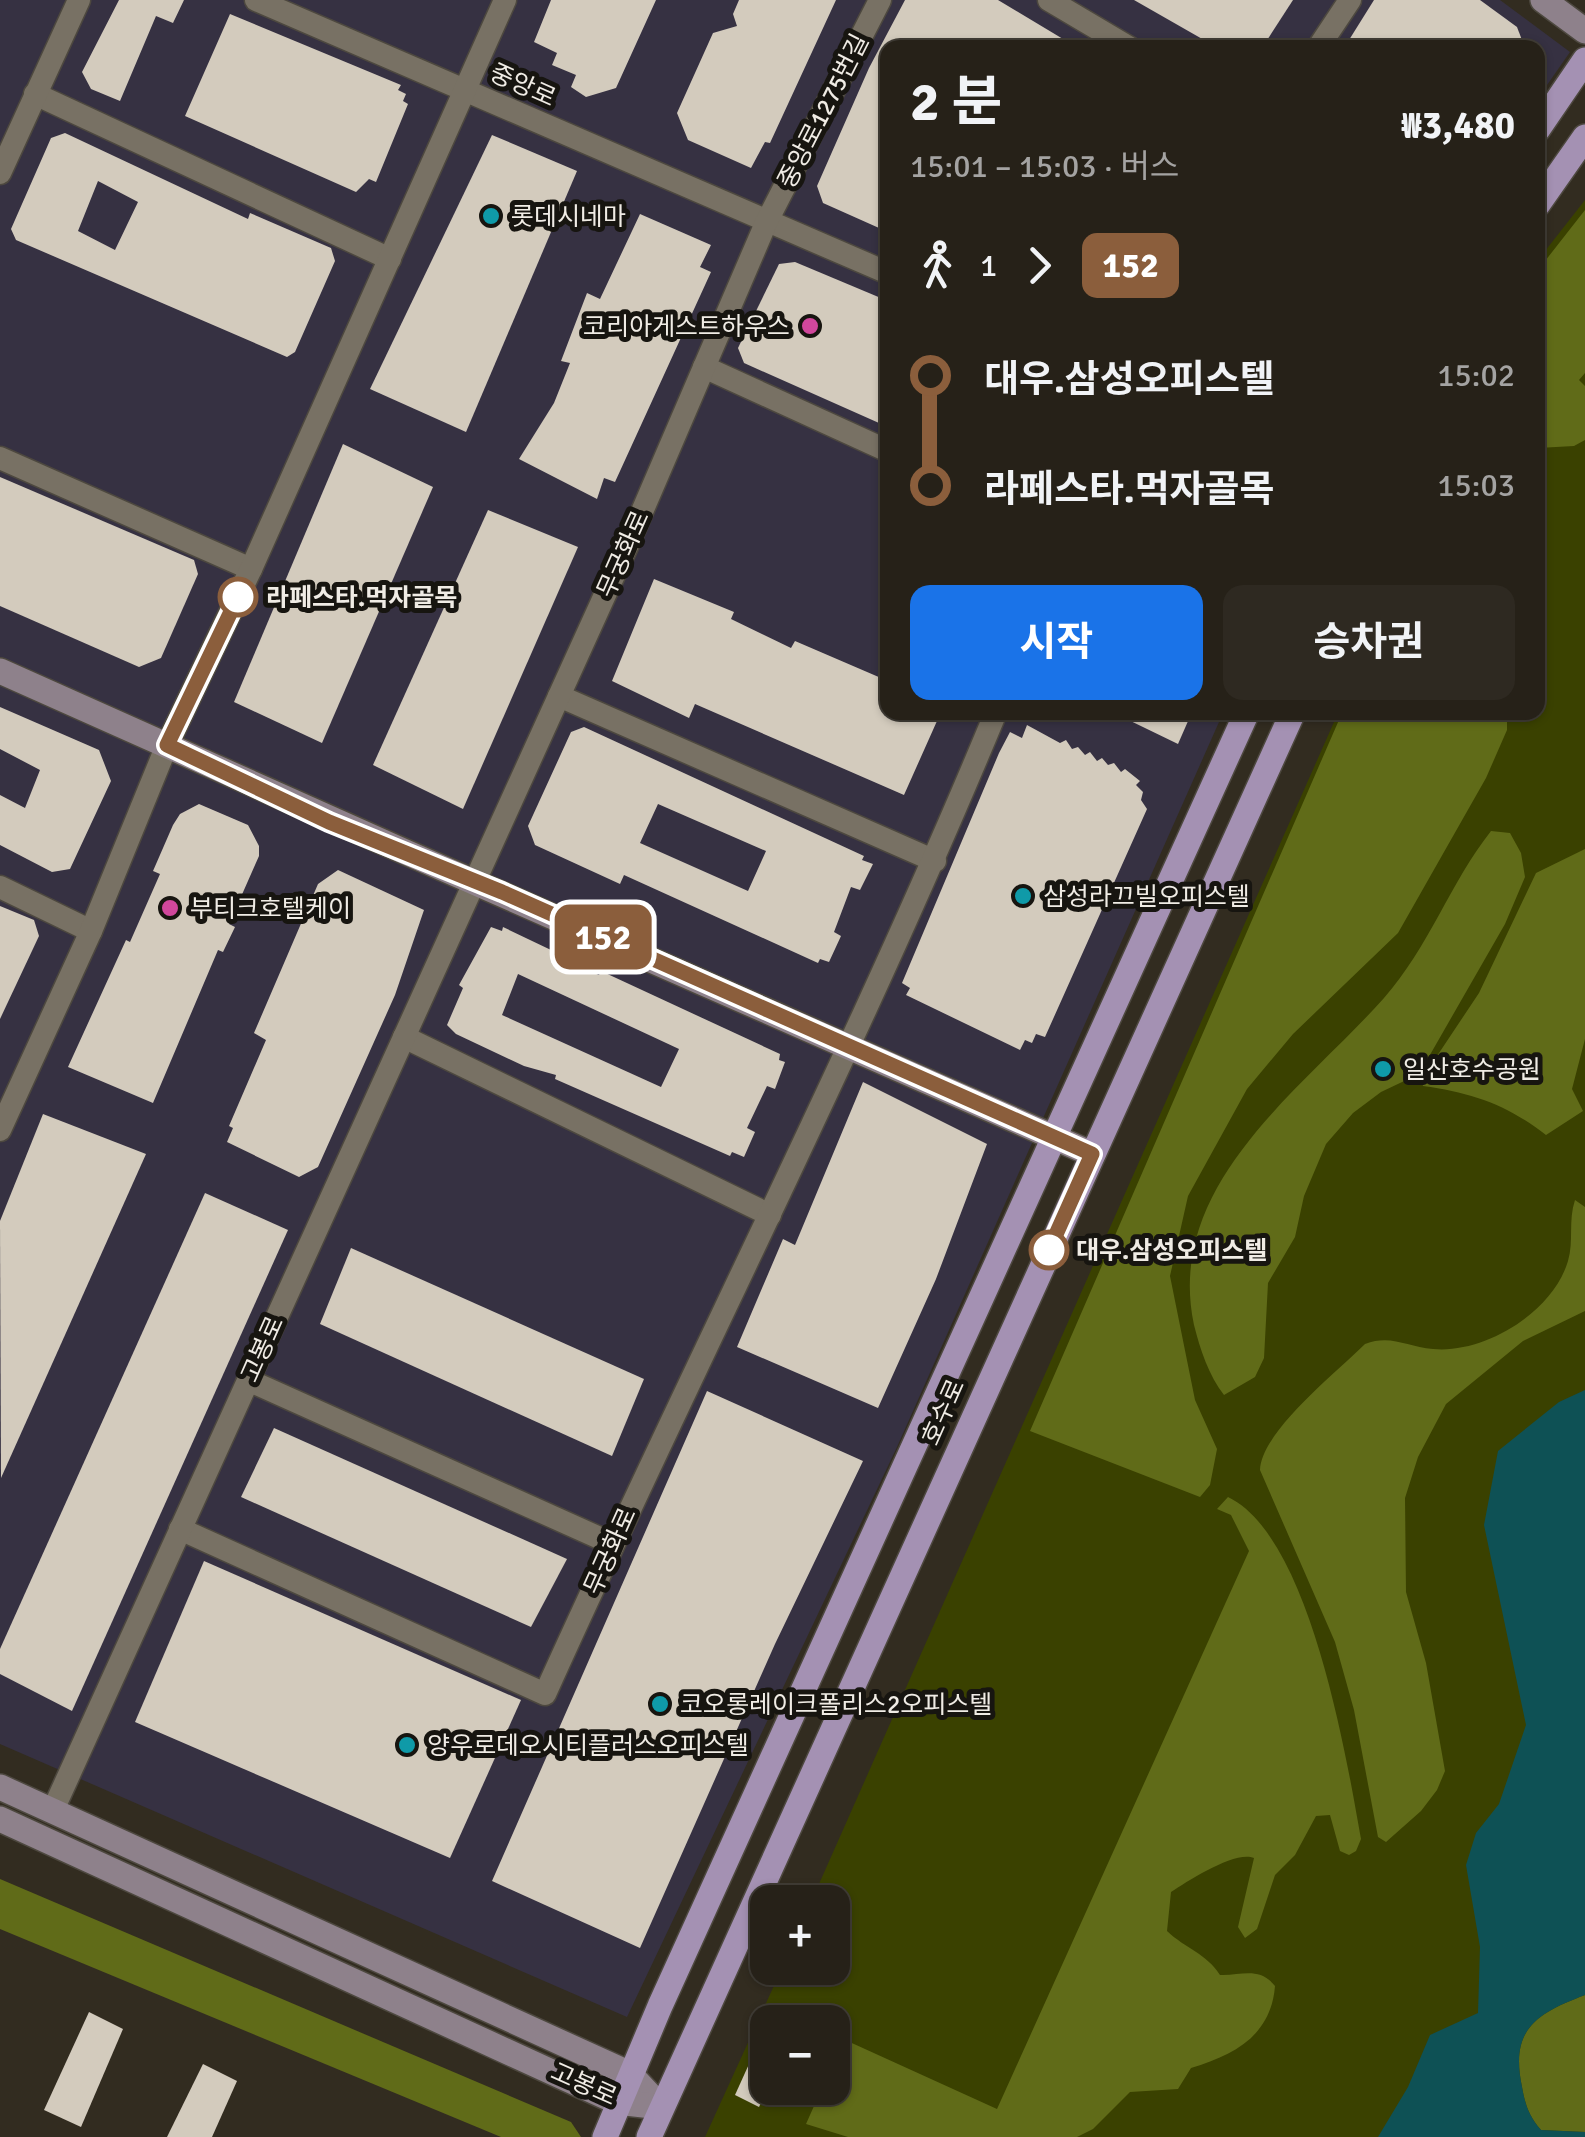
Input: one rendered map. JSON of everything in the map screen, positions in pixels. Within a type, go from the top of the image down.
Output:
[{"type":"main road","points":[[1543,0],[1585,31]]},
{"type":"main road","points":[[1545,119],[1585,60]]},
{"type":"main road","points":[[1545,194],[1585,138]]},
{"type":"main road","points":[[0,671],[329,822],[475,882],[1092,1154]]},
{"type":"main road","name":"호수로","points":[[605,2137],[617,2102],[1243,720]]},
{"type":"main road","name":"호수로","points":[[649,2137],[1289,720]]},
{"type":"main road","name":"고봉로","points":[[0,1787],[630,2074],[661,2107]]},
{"type":"main road","name":"고봉로","points":[[0,1820],[617,2102],[661,2107]]},
{"type":"street","points":[[0,173],[79,0]]},
{"type":"street","name":"중앙로","points":[[256,0],[766,223]]},
{"type":"street","points":[[0,1130],[91,930],[167,745],[251,569],[505,0]]},
{"type":"street","name":"중앙로1275번길","points":[[766,223],[880,0]]},
{"type":"street","points":[[1049,0],[1116,40]]},
{"type":"street","points":[[1323,40],[1350,0]]},
{"type":"street","points":[[34,94],[390,259]]},
{"type":"street","points":[[766,223],[880,270]]},
{"type":"street","name":"무궁화로","points":[[322,1216],[559,696],[766,223]]},
{"type":"street","points":[[704,368],[880,446]]},
{"type":"street","points":[[0,458],[251,569]]},
{"type":"street","points":[[559,696],[935,860]]},
{"type":"street","name":"무궁화로","points":[[180,1528],[545,1694],[692,1370],[851,1049],[993,720]]},
{"type":"street","points":[[0,886],[91,930]]},
{"type":"street","points":[[404,1037],[770,1214]]},
{"type":"street","name":"고봉로","points":[[53,1810],[322,1216]]},
{"type":"street","points":[[248,1380],[613,1544]]},
{"type":"shaded area","points":[[0,0],[1500,0],[1570,52],[1545,88],[1545,40],[880,40],[880,720],[1220,720],[897,1447],[627,2017],[0,1744]]},
{"type":"green space","name":"일산호수공원","points":[[1585,200],[1585,2137],[705,2137],[750,2038],[750,2105],[850,2105],[850,2005],[765,2005],[774,1985],[850,1985],[850,1885],[819,1885],[1335,720],[1545,720],[1545,251]]},
{"type":"green space","points":[[1585,210],[1585,373],[1579,380],[1585,386],[1585,440],[1574,446],[1545,448],[1545,261]]},
{"type":"green space","points":[[1339,720],[1507,720],[1507,730],[1486,778],[1398,933],[1293,1034],[1247,1089],[1188,1196],[1170,1276],[1195,1400],[1217,1449],[1210,1485],[1200,1497],[1030,1431]]},
{"type":"green space","points":[[1491,831],[1510,833],[1521,853],[1525,877],[1505,924],[1419,1074],[1381,1092],[1353,1113],[1326,1144],[1304,1196],[1295,1237],[1268,1283],[1264,1358],[1255,1377],[1224,1395],[1209,1371],[1196,1334],[1190,1274],[1200,1227],[1219,1184],[1280,1105],[1400,978]]},
{"type":"green space","points":[[1585,849],[1585,1039],[1572,1089],[1583,1111],[1546,1135],[1502,1108],[1473,1096],[1423,1086],[1421,1080],[1479,993],[1536,873]]},
{"type":"green space","points":[[1575,1200],[1585,1207],[1585,1311],[1523,1341],[1446,1404],[1418,1457],[1405,1498],[1406,1592],[1426,1663],[1445,1771],[1421,1811],[1386,1842],[1378,1837],[1354,1710],[1335,1642],[1260,1470],[1264,1455],[1286,1421],[1365,1344],[1391,1341],[1453,1349],[1495,1337],[1532,1313],[1560,1280],[1568,1261]]},
{"type":"green space","points":[[1228,1497],[1257,1519],[1281,1555],[1302,1600],[1334,1704],[1361,1839],[1356,1851],[1349,1855],[1340,1851],[1330,1815],[1316,1816],[1295,1855],[1275,1875],[1257,1929],[1245,1938],[1238,1927],[1254,1858],[1225,1862],[1171,1892],[1167,1931],[1208,1961],[1220,1975],[1256,1974],[1275,1986],[1272,2003],[1258,2030],[1235,2050],[1191,2068],[1178,2089],[1130,2092],[1093,2129],[1077,2137],[848,2137],[806,2124],[814,2105],[850,2105],[850,2042],[997,2109],[1249,1551],[1231,1515],[1217,1509]]},
{"type":"green space","points":[[0,1879],[571,2122],[581,2137],[501,2137],[0,1929]]},
{"type":"green space","points":[[1585,1995],[1585,2132],[1541,2130],[1528,2110],[1522,2087],[1519,2067],[1523,2038],[1540,2017]]},
{"type":"water","points":[[1585,1390],[1585,1995],[1552,2009],[1530,2027],[1523,2038],[1519,2067],[1526,2105],[1541,2130],[1585,2132],[1585,2137],[1378,2137],[1408,2087],[1430,2035],[1478,2013],[1480,1947],[1466,1865],[1476,1833],[1499,1804],[1526,1725],[1484,1525],[1498,1451],[1559,1402]]},
{"type":"building","points":[[119,0],[184,0],[173,23],[156,16],[120,101],[91,89],[82,72]]},
{"type":"building","points":[[551,0],[656,0],[616,88],[586,97],[571,87],[576,75],[552,65],[557,53],[534,42]]},
{"type":"building","points":[[739,0],[836,0],[770,143],[765,142],[751,168],[688,140],[677,113],[713,33],[737,26],[733,14]]},
{"type":"building","points":[[905,0],[998,0],[1065,40],[884,40]]},
{"type":"building","points":[[1134,0],[1293,0],[1267,40],[1204,40]]},
{"type":"building","points":[[1374,0],[1480,0],[1517,27],[1522,40],[1349,40]]},
{"type":"building","points":[[230,14],[401,85],[398,90],[406,94],[403,101],[408,104],[376,182],[369,179],[356,192],[185,116]]},
{"type":"building","points":[[880,47],[880,228],[823,203],[817,186]]},
{"type":"building","points":[[65,133],[248,219],[250,213],[331,248],[335,261],[295,352],[287,357],[16,240],[11,229],[51,138]],"holes":[[[98,181],[138,202],[115,250],[78,231]]]},
{"type":"building","points":[[492,135],[577,171],[466,432],[370,389]]},
{"type":"building","points":[[640,214],[711,245],[700,267],[711,272],[615,482],[604,478],[597,499],[519,459],[554,403],[570,363],[561,361],[587,293],[600,299]]},
{"type":"building","points":[[795,262],[880,298],[880,423],[744,363],[738,348],[779,264]]},
{"type":"building","points":[[343,444],[433,487],[322,743],[234,702]]},
{"type":"building","points":[[0,477],[194,560],[198,574],[161,658],[139,667],[0,606]]},
{"type":"building","points":[[488,510],[578,547],[463,809],[373,765]]},
{"type":"building","points":[[654,579],[734,612],[731,619],[791,648],[795,641],[880,678],[880,720],[937,720],[904,795],[695,704],[689,718],[612,681]]},
{"type":"building","points":[[0,707],[99,750],[111,781],[70,869],[52,872],[0,845],[0,795],[25,808],[40,770],[0,749]]},
{"type":"building","points":[[1128,720],[1188,720],[1178,744]]},
{"type":"building","name":"삼성라끄빌오피스텔","points":[[1027,725],[1060,743],[1066,740],[1072,749],[1078,747],[1085,755],[1090,752],[1097,761],[1102,758],[1108,765],[1114,763],[1121,772],[1125,769],[1140,781],[1136,785],[1143,792],[1141,800],[1147,809],[1045,1037],[1036,1034],[1032,1043],[1025,1040],[1020,1050],[906,995],[910,988],[902,983],[999,753],[1010,732],[1022,738]]},
{"type":"building","points":[[584,727],[864,856],[862,860],[873,864],[860,890],[851,887],[834,932],[841,936],[829,962],[820,959],[818,963],[624,875],[620,884],[535,845],[528,826],[571,732]],"holes":[[[658,804],[766,851],[748,891],[640,843]]]},
{"type":"building","points":[[199,804],[248,825],[259,846],[259,856],[229,924],[235,927],[223,952],[218,950],[153,1103],[68,1067],[160,874],[153,871],[173,825],[180,814]]},
{"type":"building","points":[[338,870],[424,910],[395,995],[318,1167],[299,1177],[227,1142],[233,1128],[229,1126],[266,1040],[254,1033],[318,884]]},
{"type":"building","points":[[0,906],[34,920],[39,936],[0,1019]]},
{"type":"building","points":[[491,927],[502,931],[503,927],[572,960],[570,964],[599,975],[601,971],[780,1054],[779,1060],[785,1062],[775,1089],[767,1086],[747,1128],[755,1132],[744,1157],[732,1152],[730,1156],[555,1079],[556,1075],[524,1066],[456,1034],[447,1025],[463,988],[459,985]],"holes":[[[518,974],[679,1049],[661,1087],[502,1015]]]},
{"type":"building","points":[[863,1082],[987,1144],[936,1279],[878,1408],[737,1347],[783,1239],[795,1245]]},
{"type":"building","points":[[43,1114],[146,1154],[1,1478],[0,1221]]},
{"type":"building","points":[[205,1193],[288,1230],[72,1711],[0,1674],[0,1649]]},
{"type":"building","points":[[351,1248],[644,1379],[612,1456],[320,1324]]},
{"type":"building","name":"코오롱레이크폴리스2오피스텔","points":[[707,1391],[863,1461],[775,1644],[640,1948],[492,1881]]},
{"type":"building","points":[[274,1428],[567,1559],[531,1627],[241,1497]]},
{"type":"building","points":[[204,1561],[521,1700],[450,1858],[135,1722]]},
{"type":"building","points":[[89,2012],[123,2029],[81,2127],[44,2110]]},
{"type":"building","points":[[750,2062],[750,2102],[735,2095]]},
{"type":"building","points":[[203,2064],[237,2081],[212,2137],[167,2137]]},
{"type":"bus line","name":"152","points":[[238,597],[167,745],[329,822],[502,892],[1092,1154],[1049,1250]]},
{"type":"place","name":"롯데시네마","points":[[491,216]]},
{"type":"place","name":"코리아게스트하우스","points":[[810,326]]},
{"type":"place","name":"라페스타.먹자골목","points":[[238,597]]},
{"type":"place","name":"삼성라끄빌오피스텔","points":[[1023,896]]},
{"type":"place","name":"부티크호텔케이","points":[[170,908]]},
{"type":"place","name":"일산호수공원","points":[[1383,1069]]},
{"type":"place","name":"대우.삼성오피스텔","points":[[1049,1250]]},
{"type":"place","name":"코오롱레이크폴리스2오피스텔","points":[[660,1704]]},
{"type":"place","name":"양우로데오시티플러스오피스텔","points":[[407,1745]]}]
